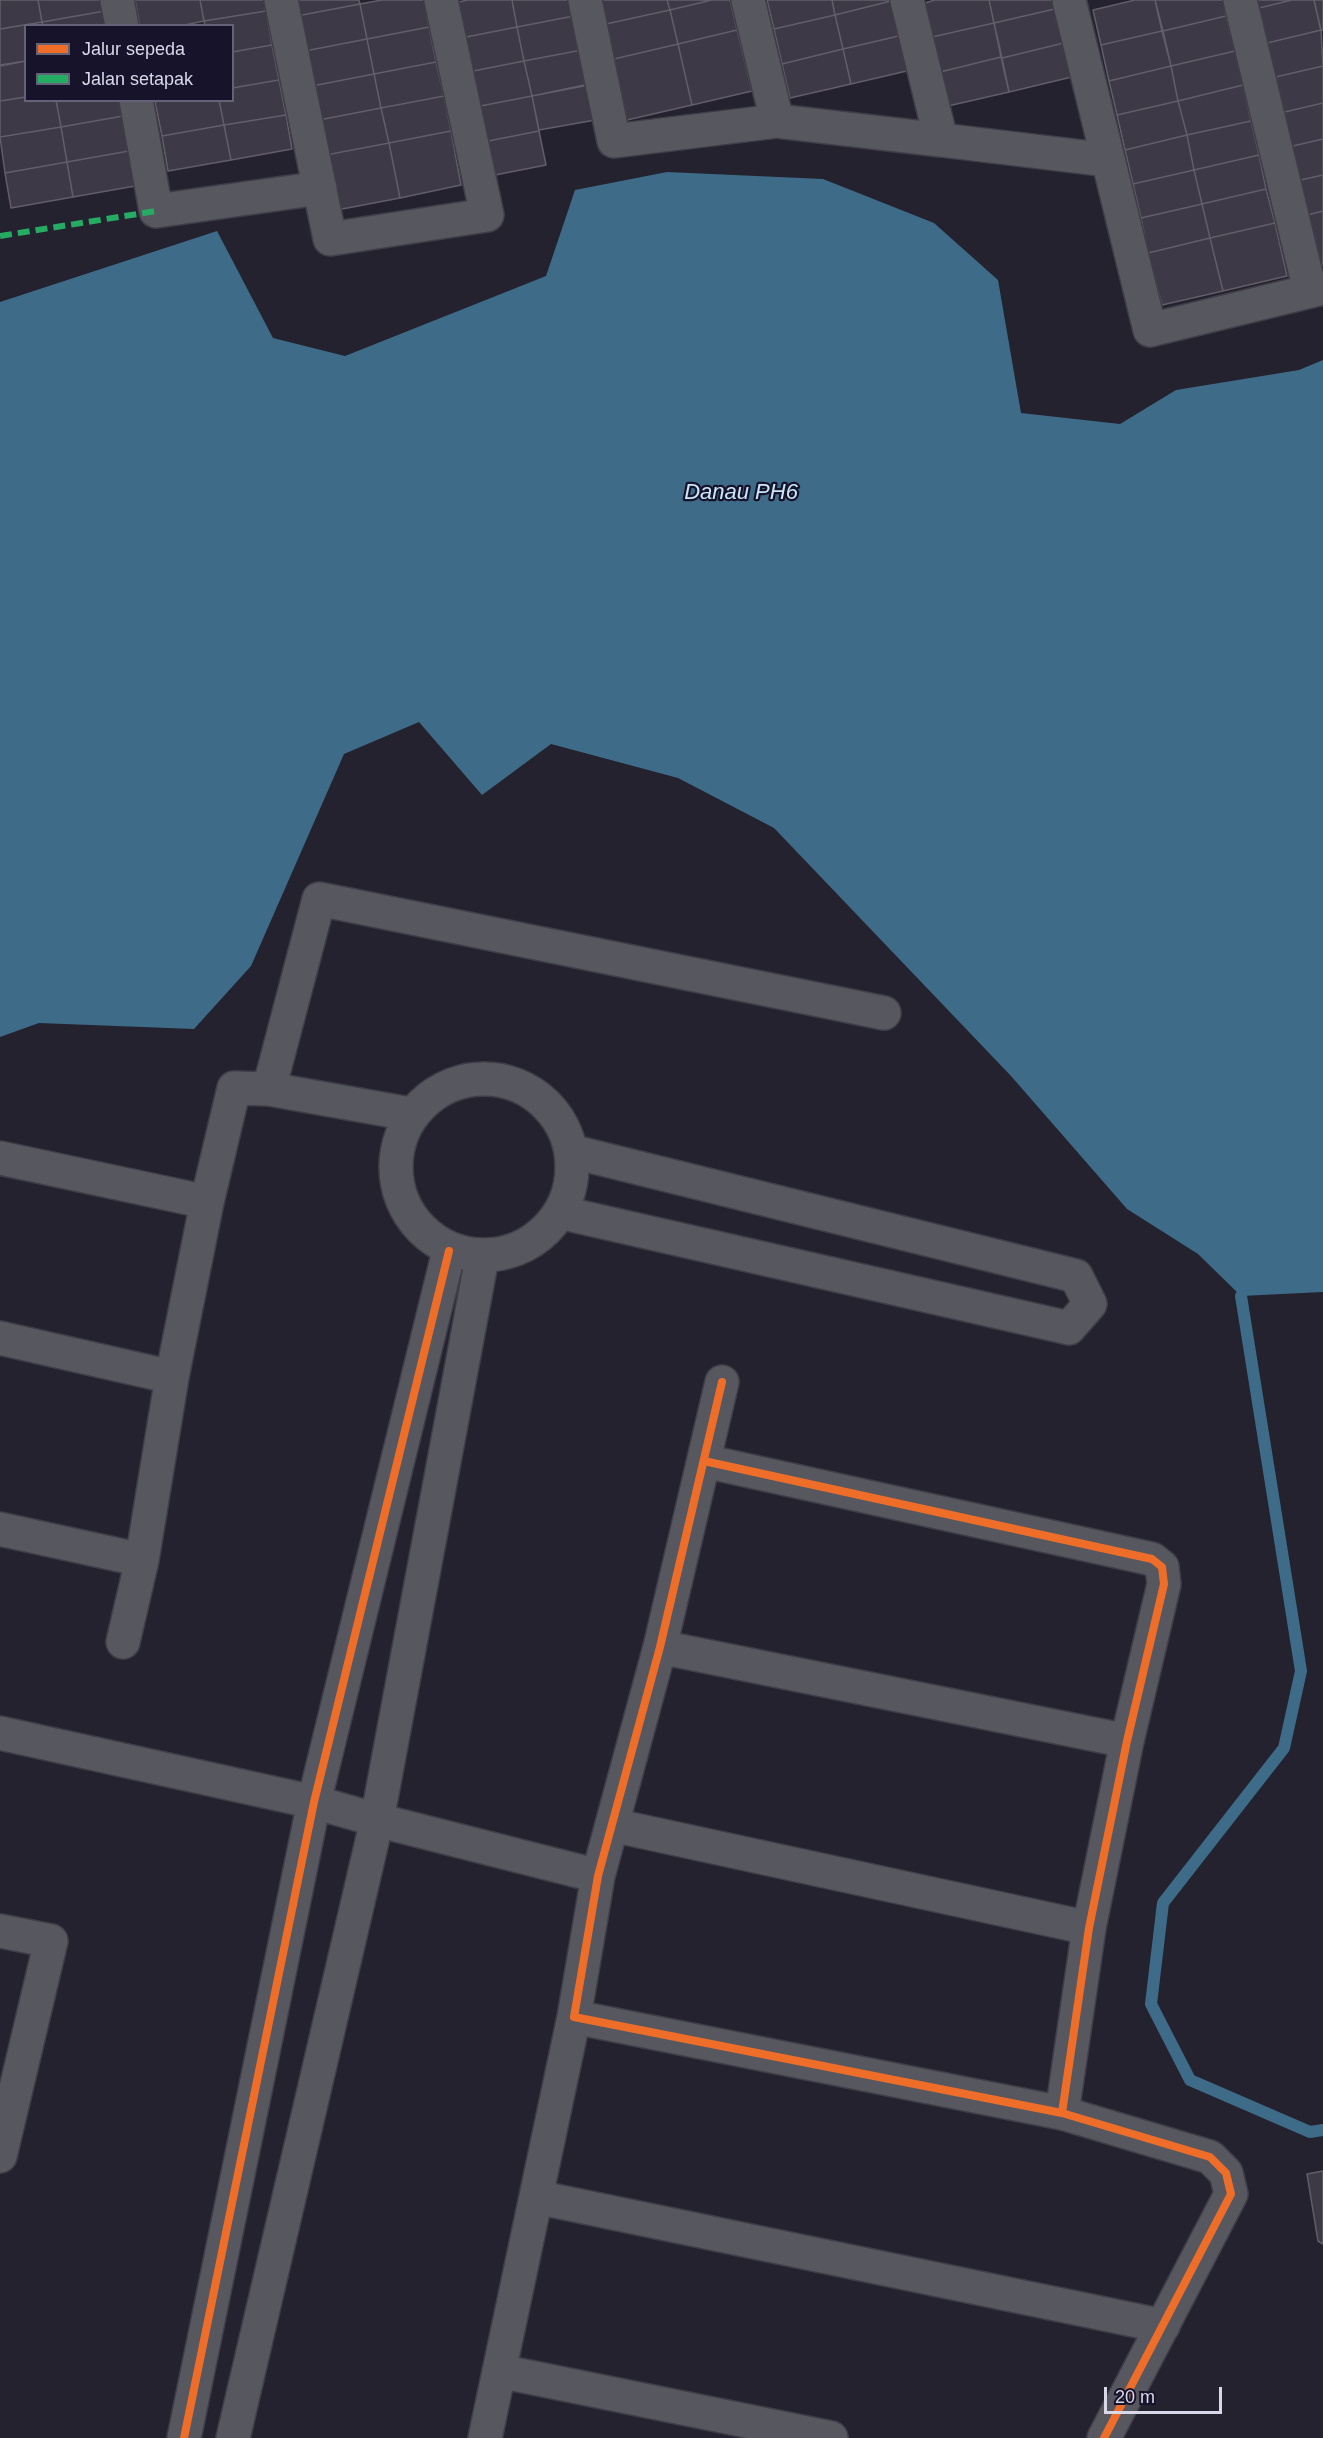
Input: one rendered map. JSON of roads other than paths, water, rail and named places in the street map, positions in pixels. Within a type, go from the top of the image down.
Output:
[{"type":"street","points":[[117,0],[122,24]]},
{"type":"street","points":[[281,0],[330,239],[487,215],[441,0]]},
{"type":"street","points":[[585,0],[614,141],[777,121],[1108,160]]},
{"type":"street","points":[[748,0],[777,121]]},
{"type":"street","points":[[907,0],[941,140]]},
{"type":"street","points":[[1069,0],[1150,330],[1317,290],[1240,0]]},
{"type":"street","points":[[136,102],[156,211],[320,188]]},
{"type":"street","points":[[269,1089],[319,899],[884,1013]]},
{"type":"street","points":[[503,1078],[550,1105],[574,1152],[563,1212],[529,1247],[482,1258],[449,1251],[408,1216],[394,1165],[410,1114],[451,1082],[503,1078]]},
{"type":"street","points":[[123,1642],[142,1560],[172,1377],[207,1202],[234,1088],[269,1089],[410,1114]]},
{"type":"street","points":[[563,1212],[1069,1328],[1090,1304],[1076,1276],[574,1152]]},
{"type":"street","points":[[0,1158],[207,1202]]},
{"type":"street","points":[[184,2438],[314,1802],[449,1251]]},
{"type":"street","points":[[233,2438],[376,1820],[482,1258]]},
{"type":"street","points":[[0,1338],[172,1377]]},
{"type":"street","points":[[485,2438],[574,2017],[598,1876],[660,1647],[722,1382]]},
{"type":"street","points":[[704,1461],[1152,1559],[1162,1568],[1164,1584],[1127,1742],[1089,1928],[1062,2113]]},
{"type":"street","points":[[0,1529],[142,1560]]},
{"type":"street","points":[[660,1647],[1127,1742]]},
{"type":"street","points":[[0,1733],[314,1802],[598,1876]]},
{"type":"street","points":[[612,1825],[1089,1928]]},
{"type":"street","points":[[0,1931],[51,1941],[0,2156]]},
{"type":"street","points":[[574,2017],[1062,2113],[1210,2157],[1226,2173],[1231,2194],[1104,2438]]},
{"type":"street","points":[[536,2197],[1163,2326]]},
{"type":"street","points":[[499,2371],[831,2438]]},
{"type":"water","name":"Danau PH6","points":[[667,172],[823,179],[934,223],[998,280],[1021,413],[1120,424],[1176,390],[1299,370],[1323,360],[1323,1292],[1241,1296],[1198,1254],[1127,1209],[1011,1076],[774,828],[678,778],[551,744],[482,795],[419,722],[344,754],[251,966],[194,1029],[39,1023],[0,1037],[0,302],[217,231],[273,338],[345,356],[546,276],[575,190]]},
{"type":"waterway","points":[[1241,1296],[1301,1671],[1284,1748],[1163,1903],[1151,2004],[1190,2080],[1310,2132],[1323,2130]]}]
